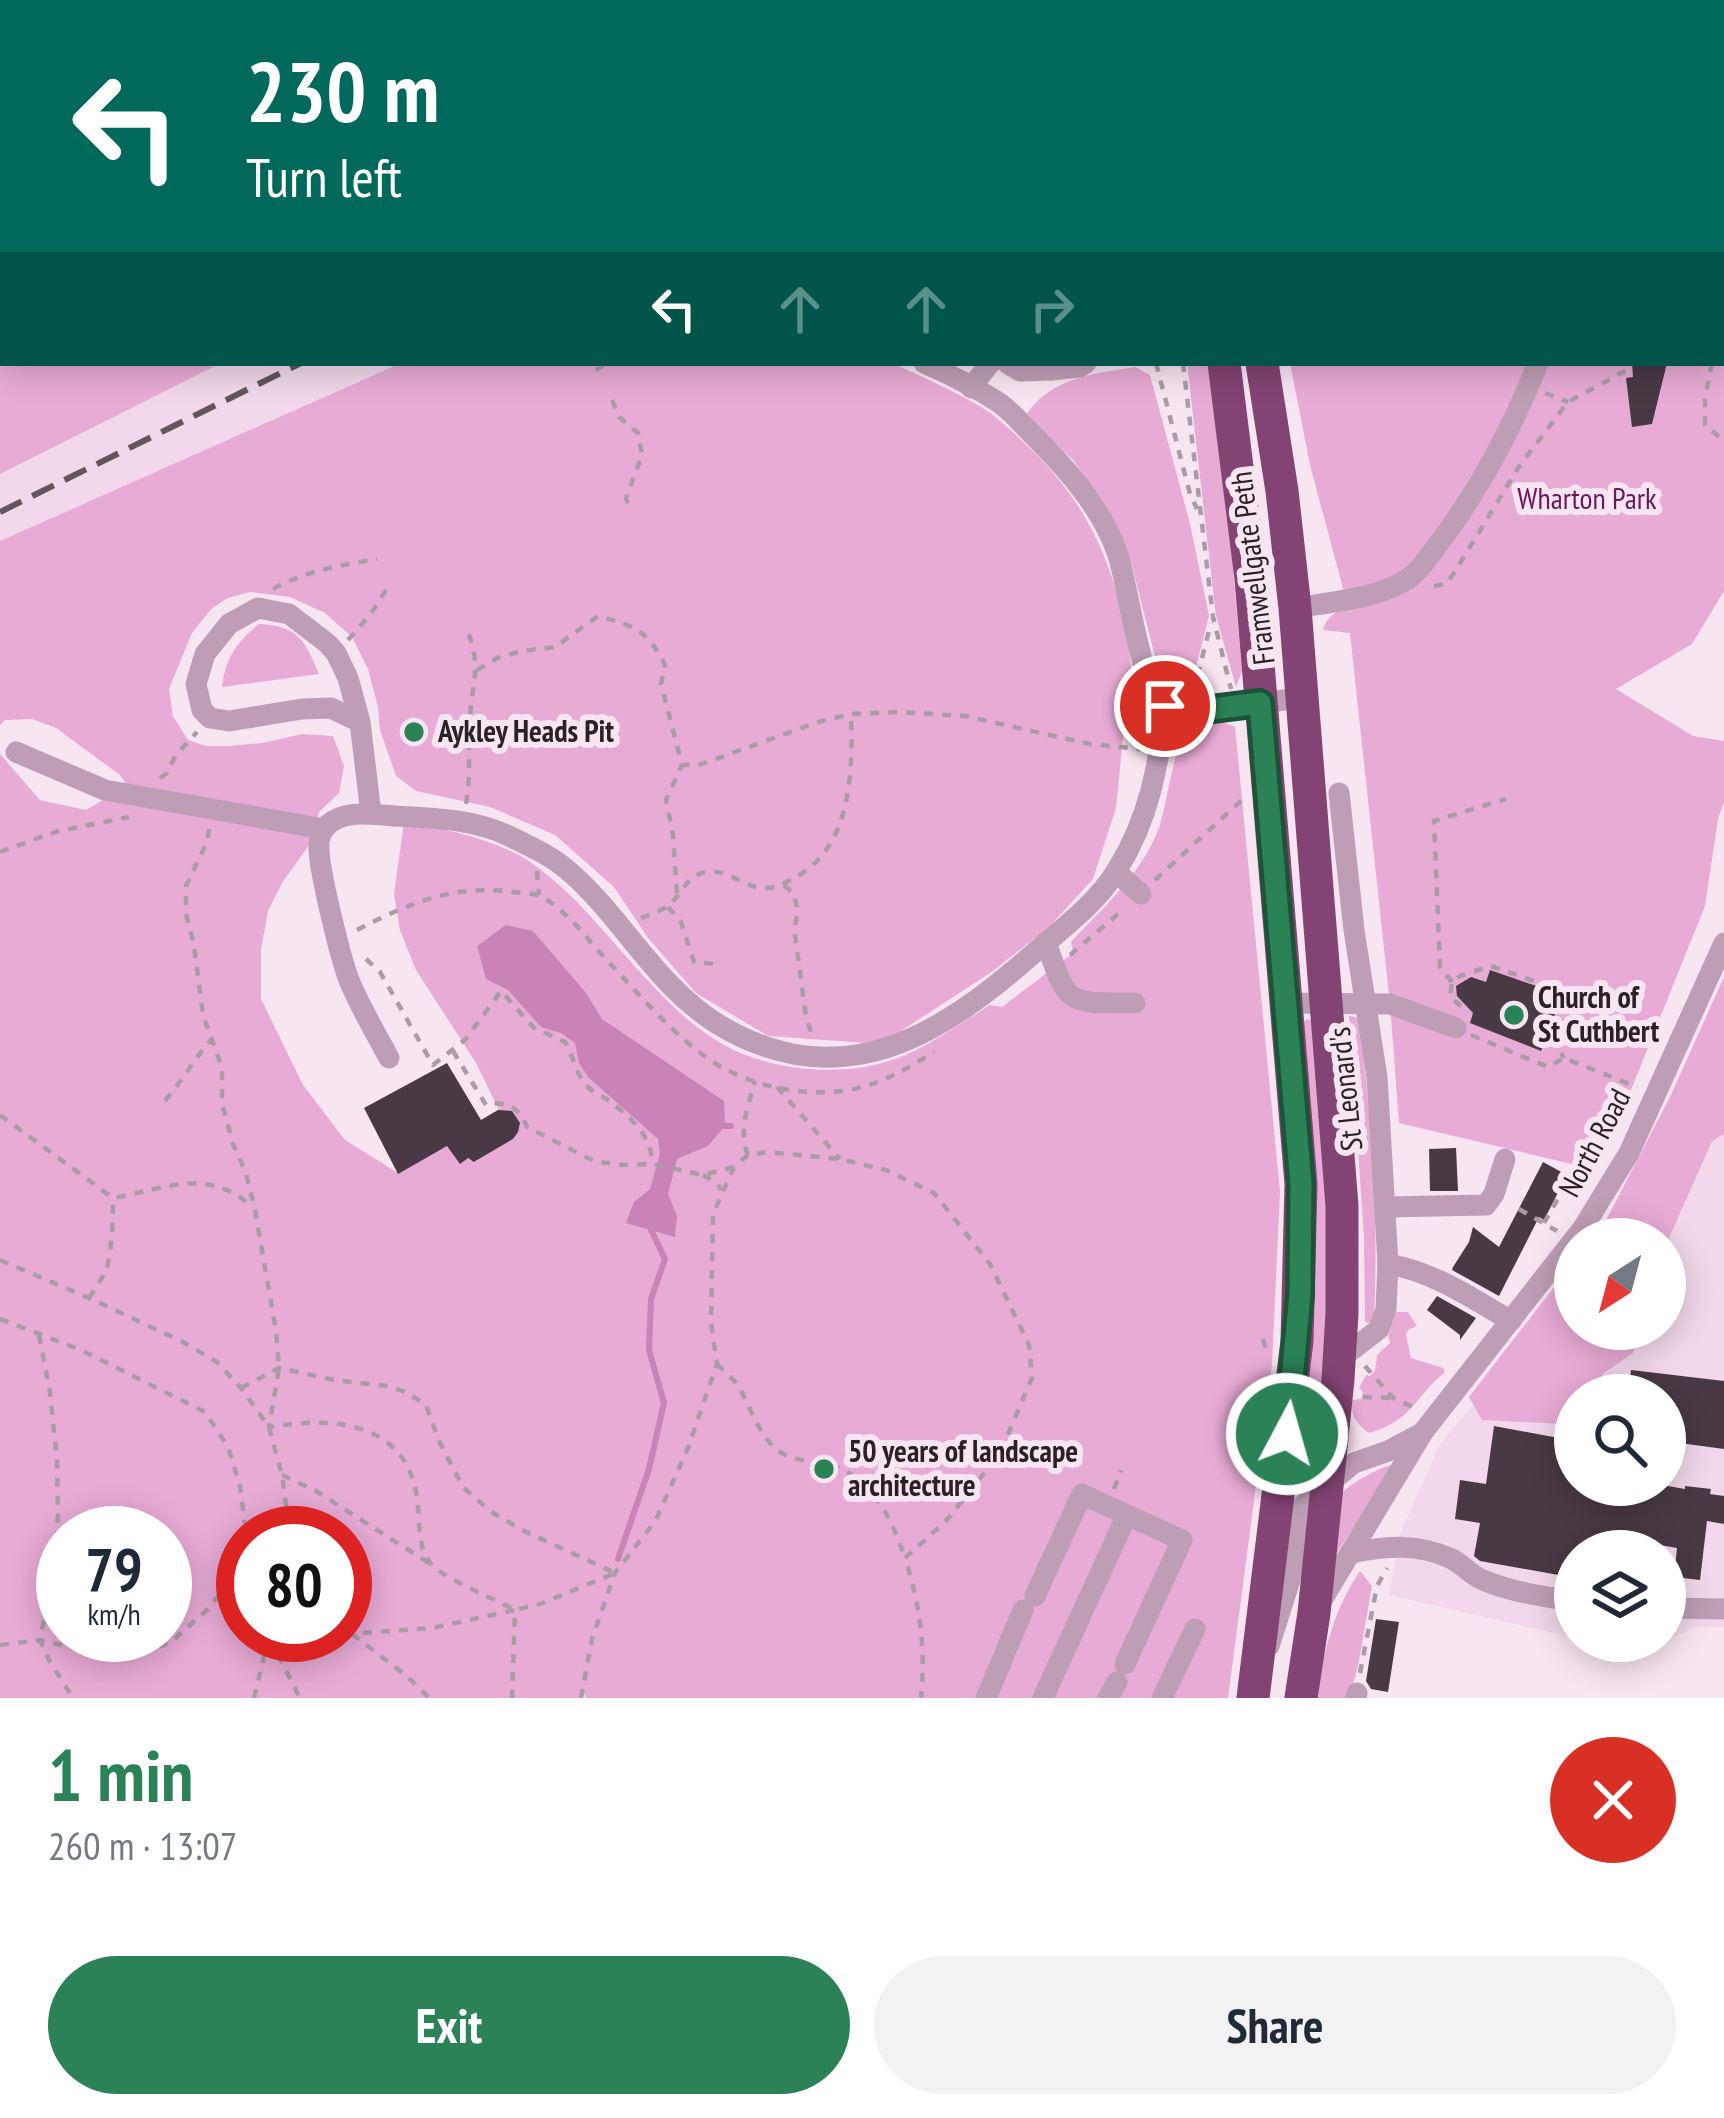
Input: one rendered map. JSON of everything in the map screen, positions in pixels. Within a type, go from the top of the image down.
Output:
[{"type":"highway","name":"Framwellgate Peth","points":[[1224,366],[1251,579],[1301,1184],[1300,1294],[1255,1683]]},
{"type":"highway","name":"Framwellgate Peth","points":[[1262,366],[1282,490],[1303,697],[1342,1206],[1343,1294],[1352,1363],[1328,1483],[1301,1698]]},
{"type":"street","points":[[971,388],[989,366]]},
{"type":"street","points":[[1012,366],[1021,371],[1082,366]]},
{"type":"street","points":[[1295,608],[1375,592],[1413,576],[1465,509],[1519,412],[1537,366]]},
{"type":"street","points":[[949,369],[1001,404],[1060,461],[1098,511],[1117,549],[1146,679],[1157,700],[1188,712],[1303,697]]},
{"type":"street","points":[[360,722],[331,708],[229,721],[210,718],[202,710],[196,684],[205,654],[229,624],[258,608],[289,614],[336,653],[360,722],[371,814]]},
{"type":"street","points":[[389,1058],[352,987],[318,849],[324,829],[341,817],[371,814],[463,821],[502,832],[571,873],[668,980],[718,1024],[787,1052],[823,1056],[881,1051],[920,1036],[1000,983],[1087,907],[1116,872],[1147,812],[1165,706]]},
{"type":"street","points":[[16,752],[140,808],[324,829]]},
{"type":"street","name":"St Leonard's","points":[[1339,793],[1377,1077],[1388,1264],[1386,1309],[1379,1329],[1352,1363]]},
{"type":"street","points":[[1116,872],[1141,894]]},
{"type":"street","points":[[1318,908],[1354,930]]},
{"type":"street","points":[[1046,942],[1064,991],[1074,998],[1090,1003],[1135,1003]]},
{"type":"street","name":"North Road","points":[[1314,1613],[1423,1432],[1583,1228],[1629,1153],[1724,943]]},
{"type":"street","points":[[1286,1003],[1390,1004],[1456,1028]]},
{"type":"street","points":[[1386,1207],[1486,1205],[1505,1159]]},
{"type":"street","points":[[1388,1264],[1438,1279],[1511,1321]]},
{"type":"street","name":"North Road","points":[[1255,1683],[1283,1606],[1304,1504],[1354,1463],[1423,1432]]},
{"type":"street","points":[[986,1698],[1082,1494],[1182,1540],[1117,1681]]},
{"type":"street","points":[[1043,1698],[1127,1515]]},
{"type":"street","points":[[1352,1553],[1392,1546],[1422,1549],[1455,1560],[1480,1580],[1554,1598]]},
{"type":"street","points":[[1686,1608],[1724,1609]]},
{"type":"street","points":[[1162,1698],[1195,1629]]},
{"type":"path","points":[[596,370],[601,366]]},
{"type":"path","points":[[1157,366],[1190,494],[1200,514]]},
{"type":"path","points":[[1183,366],[1213,617],[1188,712]]},
{"type":"path","points":[[1711,366],[1705,425],[1724,441]]},
{"type":"path","points":[[1413,576],[1429,586],[1446,584],[1520,465],[1568,402],[1629,368]]},
{"type":"path","points":[[1545,393],[1568,402]]},
{"type":"path","points":[[612,400],[619,417],[638,433],[642,455],[626,498],[630,511]]},
{"type":"path","points":[[258,608],[264,594],[290,579],[377,559]]},
{"type":"path","points":[[336,653],[390,584]]},
{"type":"path","points":[[478,670],[497,658],[555,646],[598,616],[636,627],[654,644],[665,665],[661,684],[682,765],[666,800],[677,896]]},
{"type":"path","points":[[463,821],[478,670],[466,626]]},
{"type":"path","points":[[682,765],[702,764],[818,722],[851,714],[898,712],[965,716],[1090,744],[1160,751]]},
{"type":"path","points":[[646,917],[668,907],[688,879],[710,871],[762,889],[783,885],[811,867],[832,841],[850,781],[851,714]]},
{"type":"path","points":[[0,852],[55,832],[124,817],[140,808],[148,783],[166,775],[176,755],[210,718]]},
{"type":"path","points":[[1055,967],[1244,798],[1252,796]]},
{"type":"path","points":[[1452,982],[1440,967],[1434,821],[1506,799]]},
{"type":"path","points":[[210,823],[207,842],[186,886],[186,914],[203,1015],[222,1068],[222,1103],[255,1210],[276,1331],[279,1368],[269,1426]]},
{"type":"path","points":[[783,885],[794,894],[806,1017],[823,1056]]},
{"type":"path","points":[[339,945],[390,914],[437,894],[496,890],[538,895],[580,931],[679,1035],[726,1070],[777,1087],[837,1091],[888,1078],[940,1048]]},
{"type":"path","points":[[668,907],[681,922],[694,962],[717,964]]},
{"type":"path","points":[[339,945],[380,972],[433,1065],[466,1039],[501,991],[534,1028],[565,1042],[589,1088],[646,1136],[652,1164]]},
{"type":"path","points":[[1564,1058],[1547,1067],[1456,1028],[1464,1009],[1450,997],[1452,982],[1491,967],[1568,993],[1556,1044],[1564,1058],[1616,1079]]},
{"type":"path","points":[[165,1101],[212,1039]]},
{"type":"path","points":[[453,1051],[485,1105],[512,1106],[527,1127],[594,1162],[652,1164],[703,1174],[723,1192]]},
{"type":"path","points":[[748,1155],[742,1130],[755,1081]]},
{"type":"path","points":[[777,1087],[839,1159]]},
{"type":"path","points":[[0,1115],[113,1198]]},
{"type":"path","points":[[584,1696],[592,1639],[615,1573],[656,1520],[717,1364],[711,1323],[713,1214],[734,1167],[748,1155],[768,1152],[839,1159],[886,1171],[934,1193],[990,1264],[1029,1345],[1032,1378],[1000,1454],[946,1521],[905,1558]]},
{"type":"path","points":[[703,1174],[734,1167]]},
{"type":"path","points":[[1519,1209],[1547,1224],[1572,1174],[1588,1182]]},
{"type":"path","points":[[113,1198],[162,1186],[215,1184],[236,1193],[255,1210]]},
{"type":"path","points":[[89,1298],[107,1270],[113,1198]]},
{"type":"path","points":[[0,1261],[205,1354],[241,1388],[269,1426],[286,1506]]},
{"type":"path","points":[[0,1319],[81,1350],[205,1412],[229,1447],[243,1506]]},
{"type":"path","points":[[39,1335],[50,1392],[58,1506]]},
{"type":"path","points":[[1352,1363],[1393,1398],[1353,1396]]},
{"type":"path","points":[[717,1364],[736,1382],[777,1450],[850,1474],[885,1509],[922,1619],[921,1698]]},
{"type":"path","points":[[241,1388],[279,1368],[406,1392],[426,1405],[463,1487],[490,1511],[615,1573]]},
{"type":"path","points":[[269,1426],[298,1422],[356,1425],[387,1440],[407,1466],[418,1500],[418,1536],[432,1565]]},
{"type":"path","points":[[282,1475],[515,1610]]},
{"type":"path","points":[[372,1632],[432,1628],[540,1604],[615,1573]]},
{"type":"path","points":[[1356,1696],[1377,1586]]},
{"type":"path","points":[[192,1624],[216,1600]]},
{"type":"path","points":[[512,1698],[515,1610]]},
{"type":"path","points":[[0,1645],[36,1640]]},
{"type":"path","points":[[372,1651],[429,1698]]},
{"type":"path","points":[[50,1662],[73,1698]]},
{"type":"path","points":[[254,1698],[263,1662]]},
{"type":"path","points":[[282,1662],[301,1698]]},
{"type":"shaded area","points":[[215,366],[394,366],[0,541],[0,474]]},
{"type":"shaded area","points":[[506,925],[533,931],[602,1019],[724,1101],[725,1126],[708,1146],[677,1159],[668,1194],[677,1216],[675,1237],[626,1223],[634,1202],[650,1189],[660,1154],[658,1139],[588,1077],[575,1043],[541,1027],[508,990],[486,979],[477,946]]},
{"type":"shaded area","points":[[1724,1008],[1724,1627],[1686,1631],[1686,1530],[1554,1530],[1554,1633],[1389,1595],[1400,1534],[1440,1444],[1554,1309],[1554,1350],[1686,1350],[1686,1218],[1670,1218]]},
{"type":"green space","points":[[0,366],[215,366],[0,474]]},
{"type":"green space","points":[[394,366],[898,366],[983,408],[1002,423],[1059,479],[1097,541],[1120,606],[1137,717],[1124,728],[1116,808],[1093,879],[1049,927],[993,971],[881,1044],[768,1036],[696,993],[648,938],[614,887],[555,835],[490,807],[416,791],[396,776],[380,730],[368,669],[352,637],[325,613],[290,597],[250,592],[212,608],[192,633],[169,689],[173,716],[188,740],[206,746],[263,743],[302,734],[333,736],[344,766],[339,793],[319,812],[312,841],[268,911],[261,950],[261,999],[303,1085],[345,1140],[398,1173],[447,1146],[460,1163],[468,1158],[475,1162],[513,1139],[476,1063],[416,970],[400,930],[394,894],[404,822],[488,842],[533,864],[582,907],[679,1012],[726,1046],[790,1067],[860,1068],[914,1051],[990,1005],[1002,1007],[1073,953],[1071,942],[1119,891],[1149,849],[1185,736],[1209,723],[1235,727],[1280,1192],[1272,1364],[1228,1698],[586,1698],[584,1693],[581,1698],[0,1698],[0,754],[40,800],[86,810],[127,786],[120,775],[56,728],[32,719],[5,720],[0,725],[0,541]]},
{"type":"green space","points":[[1187,366],[1209,366],[1242,671],[1236,687],[1216,616]]},
{"type":"green space","name":"Wharton Park","points":[[1291,366],[1724,366],[1724,591],[1692,644],[1616,689],[1693,736],[1724,741],[1724,802],[1705,906],[1633,1085],[1593,1169],[1399,1123],[1350,633],[1323,630],[1332,615],[1348,607],[1310,465]]},
{"type":"green space","points":[[1135,367],[1150,375],[1209,616],[1189,694],[1172,686],[1158,668],[1132,566],[1095,491],[1073,460],[1026,415],[1061,385]]},
{"type":"green space","points":[[259,624],[291,631],[309,652],[319,674],[222,687],[233,651]]},
{"type":"green space","points":[[1724,977],[1724,1134],[1712,1141],[1678,1218],[1607,1218],[1670,1097]]},
{"type":"green space","points":[[1349,1016],[1360,1023],[1371,1133],[1375,1243],[1374,1317],[1370,1323],[1365,1322]]},
{"type":"green space","points":[[1312,1021],[1330,1241],[1325,1385],[1303,1381],[1303,1022]]},
{"type":"green space","points":[[1554,1287],[1554,1350],[1634,1350],[1603,1374],[1554,1374],[1554,1424],[1482,1420],[1469,1397]]},
{"type":"green space","points":[[1396,1312],[1408,1312],[1417,1326],[1406,1335],[1411,1358],[1445,1372],[1405,1415],[1369,1433],[1355,1419],[1352,1400],[1361,1399],[1359,1388],[1366,1375],[1375,1371],[1377,1355],[1390,1343]]},
{"type":"green space","points":[[1391,1465],[1386,1477],[1335,1556],[1340,1496]]},
{"type":"green space","points":[[1360,1571],[1372,1586],[1349,1698],[1316,1698],[1331,1632]]},
{"type":"building","points":[[1632,366],[1666,366],[1652,424],[1632,427],[1626,378],[1633,377]]},
{"type":"building","name":"Church of St Cuthbert","points":[[1490,970],[1562,995],[1541,1051],[1470,1023],[1473,1013],[1457,996],[1456,986],[1471,977],[1486,982]]},
{"type":"building","points":[[447,1063],[481,1120],[498,1110],[512,1111],[520,1123],[518,1132],[474,1162],[468,1158],[460,1164],[447,1146],[398,1174],[364,1108]]},
{"type":"building","points":[[1456,1148],[1458,1191],[1430,1191],[1429,1149]]},
{"type":"building","points":[[1543,1162],[1567,1175],[1544,1220],[1539,1217],[1499,1296],[1452,1270],[1473,1227],[1499,1247]]},
{"type":"building","points":[[1437,1296],[1476,1318],[1460,1340],[1460,1335],[1427,1310]]},
{"type":"building","points":[[1686,1377],[1724,1381],[1724,1449],[1686,1444]]},
{"type":"building","points":[[1494,1426],[1554,1437],[1554,1506],[1686,1506],[1686,1486],[1724,1496],[1724,1524],[1707,1521],[1700,1580],[1686,1578],[1686,1530],[1554,1530],[1554,1574],[1474,1556],[1480,1523],[1455,1519],[1460,1480],[1486,1484]]},
{"type":"building","points":[[1376,1619],[1399,1622],[1388,1692],[1371,1689],[1366,1681]]},
{"type":"waterway","points":[[725,1126],[731,1126]]},
{"type":"waterway","points":[[618,1559],[649,1469],[664,1403],[649,1350],[651,1299],[665,1259],[651,1230]]},
{"type":"railway","points":[[0,512],[295,366]]},
{"type":"place","name":"Aykley Heads Pit","points":[[414,732]]},
{"type":"place","name":"Church of St Cuthbert","points":[[1514,1015]]},
{"type":"place","name":"50 years of landscape architecture","points":[[824,1469]]},
{"type":"route","points":[[1165,706],[1188,712],[1260,703],[1301,1184],[1300,1294],[1287,1434]]}]
